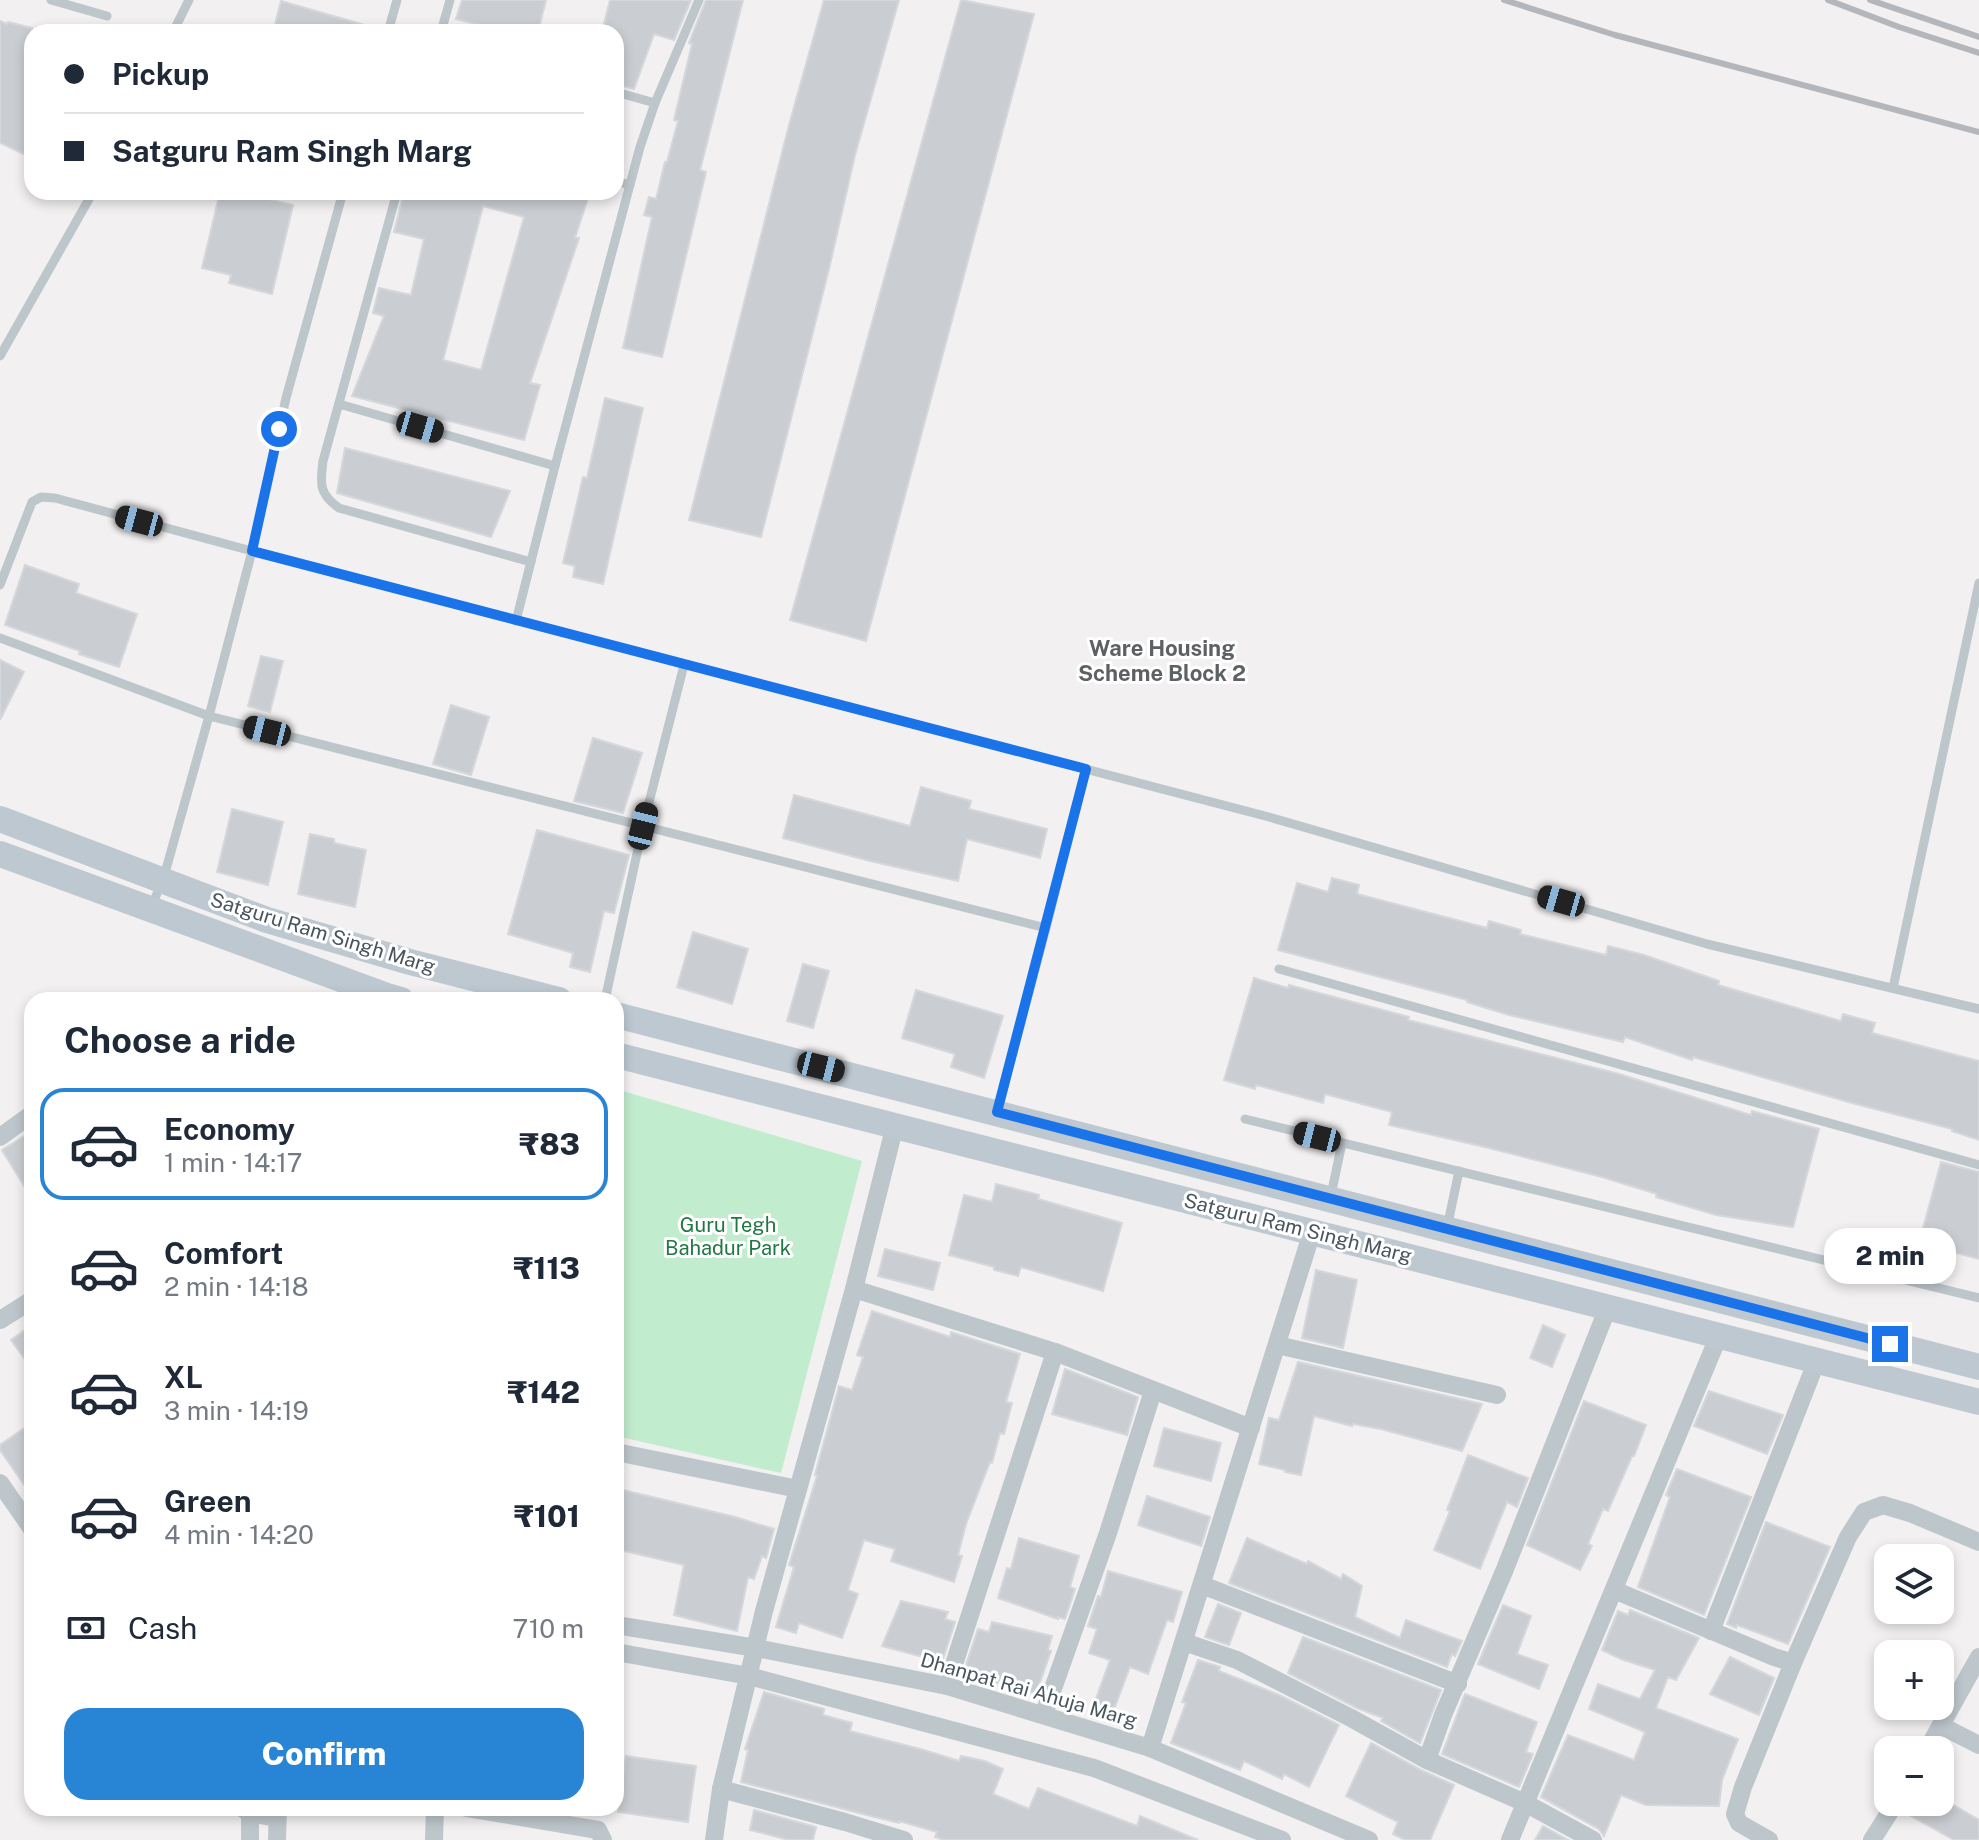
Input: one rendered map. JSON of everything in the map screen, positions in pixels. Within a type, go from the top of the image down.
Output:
[{"type":"main road","name":"Satguru Ram Singh Marg","points":[[0,819],[267,920],[410,962],[528,992]]},
{"type":"main road","name":"Satguru Ram Singh Marg","points":[[0,854],[376,992]]},
{"type":"main road","name":"Satguru Ram Singh Marg","points":[[624,1017],[1979,1367]]},
{"type":"main road","name":"Satguru Ram Singh Marg","points":[[624,1057],[1979,1402]]},
{"type":"street","points":[[0,1137],[24,1120]]},
{"type":"street","points":[[714,1840],[721,1789],[764,1611],[854,1289],[895,1125]]},
{"type":"street","points":[[1150,1748],[1312,1232]]},
{"type":"street","points":[[854,1289],[1055,1352],[1251,1428]]},
{"type":"street","points":[[0,1320],[24,1305]]},
{"type":"street","points":[[1427,1760],[1608,1307]]},
{"type":"street","points":[[1510,1840],[1719,1335]]},
{"type":"street","points":[[1277,1345],[1497,1395]]},
{"type":"street","points":[[947,1686],[1055,1352]]},
{"type":"street","points":[[1711,1631],[1817,1360]]},
{"type":"street","points":[[1044,1714],[1108,1533],[1153,1391]]},
{"type":"street","points":[[624,1454],[798,1489]]},
{"type":"street","points":[[0,1483],[24,1507]]},
{"type":"street","points":[[1769,1840],[1739,1823],[1735,1814],[1793,1663],[1848,1537],[1864,1512],[1883,1505],[1979,1542]]},
{"type":"street","points":[[1202,1585],[1458,1684]]},
{"type":"street","points":[[1614,1590],[1793,1663]]},
{"type":"street","name":"Dhanpat Rai Ahuja Marg","points":[[624,1626],[756,1648],[947,1686],[1150,1748],[1369,1840]]},
{"type":"street","points":[[1184,1642],[1237,1660],[1427,1760],[1525,1803],[1593,1840]]},
{"type":"street","points":[[624,1653],[749,1676],[1094,1768],[1282,1840]]},
{"type":"street","points":[[1936,1736],[1979,1657]]},
{"type":"street","points":[[1942,1726],[1979,1745]]},
{"type":"street","points":[[721,1789],[904,1840]]},
{"type":"street","points":[[248,1816],[250,1840]]},
{"type":"street","points":[[277,1816],[277,1840]]},
{"type":"street","points":[[434,1840],[435,1816]]},
{"type":"street","points":[[515,1816],[598,1830],[603,1840]]},
{"type":"street","points":[[1872,1840],[1887,1816]]},
{"type":"street","points":[[835,1840],[840,1820]]},
{"type":"lane","points":[[51,0],[107,16]]},
{"type":"lane","points":[[177,24],[189,0]]},
{"type":"lane","points":[[390,24],[397,0]]},
{"type":"lane","points":[[443,24],[450,0]]},
{"type":"lane","points":[[516,621],[640,147],[655,103],[699,0]]},
{"type":"lane","points":[[624,94],[655,103]]},
{"type":"lane","points":[[624,183],[630,185]]},
{"type":"lane","points":[[0,356],[88,200]]},
{"type":"lane","points":[[150,909],[163,880],[209,716],[252,551],[286,398],[341,200]]},
{"type":"lane","points":[[395,200],[323,461],[321,482],[328,501],[339,508],[531,562]]},
{"type":"lane","points":[[339,404],[555,466]]},
{"type":"lane","points":[[0,585],[32,502],[41,497],[55,498],[1269,817],[1707,944],[1979,1009]]},
{"type":"lane","points":[[1893,988],[1979,583]]},
{"type":"lane","points":[[0,638],[209,716],[1046,928]]},
{"type":"lane","points":[[607,992],[643,826],[684,665]]},
{"type":"lane","points":[[997,1112],[1086,769]]},
{"type":"lane","points":[[1279,969],[1979,1165]]},
{"type":"lane","points":[[1245,1119],[1979,1298]]},
{"type":"lane","points":[[1331,1199],[1342,1143]]},
{"type":"lane","points":[[1447,1228],[1459,1171]]},
{"type":"green space","name":"Guru Tegh Bahadur Park","points":[[624,1091],[862,1161],[781,1473],[624,1438]]},
{"type":"building","points":[[462,0],[546,0],[540,24],[476,24],[456,19]]},
{"type":"building","points":[[610,0],[691,0],[674,40],[654,34],[634,89],[624,86],[624,24],[604,24]]},
{"type":"building","points":[[706,0],[743,0],[700,170],[706,172],[662,357],[623,348],[652,217],[644,215],[649,197],[656,199],[667,162],[678,121],[674,120],[692,44],[689,43]]},
{"type":"building","points":[[824,0],[899,0],[855,155],[761,537],[689,520],[789,125]]},
{"type":"building","points":[[961,0],[1034,14],[866,641],[790,620]]},
{"type":"building","points":[[281,1],[361,24],[275,24]]},
{"type":"building","points":[[0,21],[24,26],[24,154],[0,143]]},
{"type":"building","points":[[218,200],[273,200],[293,205],[272,294],[229,283],[231,275],[202,268]]},
{"type":"building","points":[[402,200],[587,200],[575,238],[579,238],[530,383],[540,385],[524,440],[352,396],[384,316],[373,313],[379,288],[411,295],[424,239],[394,232]],"holes":[[[483,206],[524,217],[481,370],[443,360]]]},
{"type":"building","points":[[605,398],[643,408],[603,584],[573,577],[575,566],[563,563]]},
{"type":"building","points":[[345,448],[510,491],[491,537],[337,493]]},
{"type":"building","points":[[25,565],[79,584],[76,593],[137,614],[119,667],[5,625]]},
{"type":"building","points":[[261,656],[283,661],[270,712],[248,706]]},
{"type":"building","points":[[0,660],[24,672],[0,720]]},
{"type":"building","points":[[451,705],[489,717],[471,775],[433,764]]},
{"type":"building","points":[[593,738],[642,753],[623,813],[574,801]]},
{"type":"building","points":[[921,787],[971,801],[969,809],[1047,829],[1040,858],[967,839],[958,881],[783,838],[794,795],[910,826]]},
{"type":"building","points":[[232,809],[283,822],[268,885],[217,872]]},
{"type":"building","points":[[537,830],[629,855],[614,913],[604,911],[590,972],[570,967],[573,953],[508,934]]},
{"type":"building","points":[[310,834],[366,850],[355,907],[298,894]]},
{"type":"building","points":[[1332,878],[1359,885],[1357,894],[1487,928],[1489,921],[1521,930],[1520,934],[1606,955],[1608,946],[1644,955],[1719,981],[1718,985],[1841,1021],[1843,1014],[1875,1023],[1872,1033],[1979,1061],[1979,1140],[1952,1129],[1693,1057],[1692,1060],[1625,1037],[1623,1042],[1509,1015],[1467,1000],[1278,950],[1297,883],[1328,892]]},
{"type":"building","points":[[693,932],[748,949],[732,1004],[677,987]]},
{"type":"building","points":[[803,964],[829,971],[813,1028],[787,1021]]},
{"type":"building","points":[[1254,978],[1619,1074],[1751,1115],[1752,1111],[1819,1129],[1793,1227],[1716,1215],[1602,1177],[1389,1125],[1392,1112],[1325,1094],[1323,1103],[1224,1080]]},
{"type":"building","points":[[916,990],[1003,1016],[984,1078],[951,1067],[955,1054],[902,1038]]},
{"type":"building","points":[[24,1136],[24,1186],[2,1150]]},
{"type":"building","points":[[1941,1162],[1979,1172],[1979,1259],[1919,1243]]},
{"type":"building","points":[[996,1184],[1122,1223],[1103,1291],[1021,1267],[1018,1276],[949,1255],[964,1195],[992,1202]]},
{"type":"building","points":[[885,1249],[940,1263],[933,1290],[878,1276]]},
{"type":"building","points":[[1316,1270],[1357,1280],[1343,1348],[1302,1338]]},
{"type":"building","points":[[872,1311],[950,1337],[951,1332],[1020,1354],[1006,1402],[1012,1403],[1004,1434],[1000,1433],[992,1463],[966,1524],[958,1555],[962,1556],[954,1582],[891,1561],[895,1549],[864,1540],[848,1590],[858,1594],[842,1638],[799,1623],[796,1633],[776,1627],[794,1567],[789,1565],[817,1476],[839,1386],[852,1390],[863,1357],[857,1355]]},
{"type":"building","points":[[1543,1325],[1565,1335],[1552,1367],[1530,1358]]},
{"type":"building","points":[[24,1331],[24,1358],[11,1340]]},
{"type":"building","points":[[1298,1362],[1482,1404],[1462,1451],[1381,1429],[1352,1426],[1314,1416],[1301,1475],[1285,1472],[1259,1464],[1269,1418],[1279,1420]]},
{"type":"building","points":[[1065,1369],[1138,1397],[1127,1435],[1052,1414]]},
{"type":"building","points":[[1709,1391],[1783,1415],[1767,1454],[1694,1426]]},
{"type":"building","points":[[1584,1401],[1646,1425],[1608,1511],[1603,1509],[1588,1544],[1592,1546],[1580,1570],[1527,1545]]},
{"type":"building","points":[[24,1428],[24,1484],[0,1450],[0,1445]]},
{"type":"building","points":[[1164,1428],[1221,1443],[1211,1481],[1154,1466]]},
{"type":"building","points":[[1468,1455],[1528,1478],[1517,1507],[1507,1502],[1480,1569],[1434,1550]]},
{"type":"building","points":[[1677,1469],[1751,1497],[1704,1615],[1638,1587]]},
{"type":"building","points":[[624,1490],[774,1529],[766,1558],[762,1556],[754,1579],[748,1577],[737,1631],[674,1615],[684,1565],[624,1551]]},
{"type":"building","points":[[1147,1496],[1210,1517],[1201,1546],[1138,1525]]},
{"type":"building","points":[[1766,1522],[1830,1547],[1788,1644],[1727,1624]]},
{"type":"building","points":[[1019,1538],[1079,1556],[1070,1587],[1075,1589],[1065,1619],[998,1598],[1007,1568],[1011,1569]]},
{"type":"building","points":[[1247,1538],[1307,1564],[1308,1561],[1341,1579],[1343,1574],[1362,1586],[1355,1617],[1400,1638],[1406,1620],[1462,1641],[1455,1656],[1452,1654],[1447,1667],[1229,1583]]},
{"type":"building","points":[[1108,1571],[1182,1592],[1173,1622],[1167,1620],[1148,1674],[1130,1667],[1111,1717],[1092,1710],[1110,1660],[1089,1653],[1097,1629],[1088,1626]]},
{"type":"building","points":[[901,1601],[948,1612],[945,1619],[955,1622],[942,1662],[882,1646]]},
{"type":"building","points":[[1218,1604],[1241,1613],[1229,1645],[1205,1637]]},
{"type":"building","points":[[1503,1605],[1531,1616],[1517,1654],[1548,1665],[1539,1689],[1478,1664]]},
{"type":"building","points":[[1630,1610],[1699,1638],[1676,1680],[1668,1677],[1656,1708],[1738,1739],[1722,1780],[1719,1806],[1646,1805],[1621,1795],[1604,1836],[1599,1829],[1541,1797],[1568,1735],[1634,1760],[1645,1732],[1589,1709],[1598,1684],[1640,1699],[1655,1670],[1602,1650],[1618,1611],[1628,1615]]},
{"type":"building","points":[[992,1622],[1052,1636],[1048,1650],[1051,1651],[1036,1694],[998,1680],[997,1684],[963,1674],[978,1629],[989,1632]]},
{"type":"building","points":[[1303,1637],[1441,1690],[1420,1743],[1381,1721],[1383,1718],[1288,1673]]},
{"type":"building","points":[[1730,1657],[1774,1678],[1759,1715],[1710,1694]]},
{"type":"building","points":[[1198,1660],[1220,1667],[1219,1671],[1279,1695],[1339,1725],[1309,1787],[1284,1774],[1282,1779],[1244,1761],[1240,1770],[1171,1743]]},
{"type":"building","points":[[764,1692],[824,1709],[823,1715],[852,1723],[850,1731],[959,1761],[961,1756],[985,1761],[1003,1769],[993,1794],[1029,1809],[1038,1788],[1137,1826],[1140,1816],[1198,1840],[944,1840],[935,1837],[937,1832],[899,1821],[741,1782],[748,1750],[745,1749]]},
{"type":"building","points":[[1465,1694],[1537,1722],[1526,1752],[1533,1754],[1519,1787],[1442,1754]]},
{"type":"building","points":[[1371,1743],[1454,1785],[1430,1840],[1405,1840],[1393,1834],[1398,1822],[1346,1796]]},
{"type":"building","points":[[626,1756],[696,1766],[688,1822],[624,1813]]},
{"type":"building","points":[[1954,1805],[1979,1820],[1979,1840],[1954,1840],[1911,1816],[1954,1816]]},
{"type":"building","points":[[754,1810],[816,1827],[813,1840],[789,1840],[750,1830]]},
{"type":"building","points":[[1543,1826],[1568,1840],[1535,1840]]},
{"type":"railway","points":[[1504,0],[1615,35],[1979,132]]},
{"type":"railway","points":[[1828,0],[1979,53]]},
{"type":"railway","points":[[1870,0],[1979,37]]},
{"type":"district","name":"Ware Housing Scheme Block 2","points":[[1162,660]]},
{"type":"route","points":[[279,429],[252,551],[1086,769],[997,1112],[1890,1344]]}]
